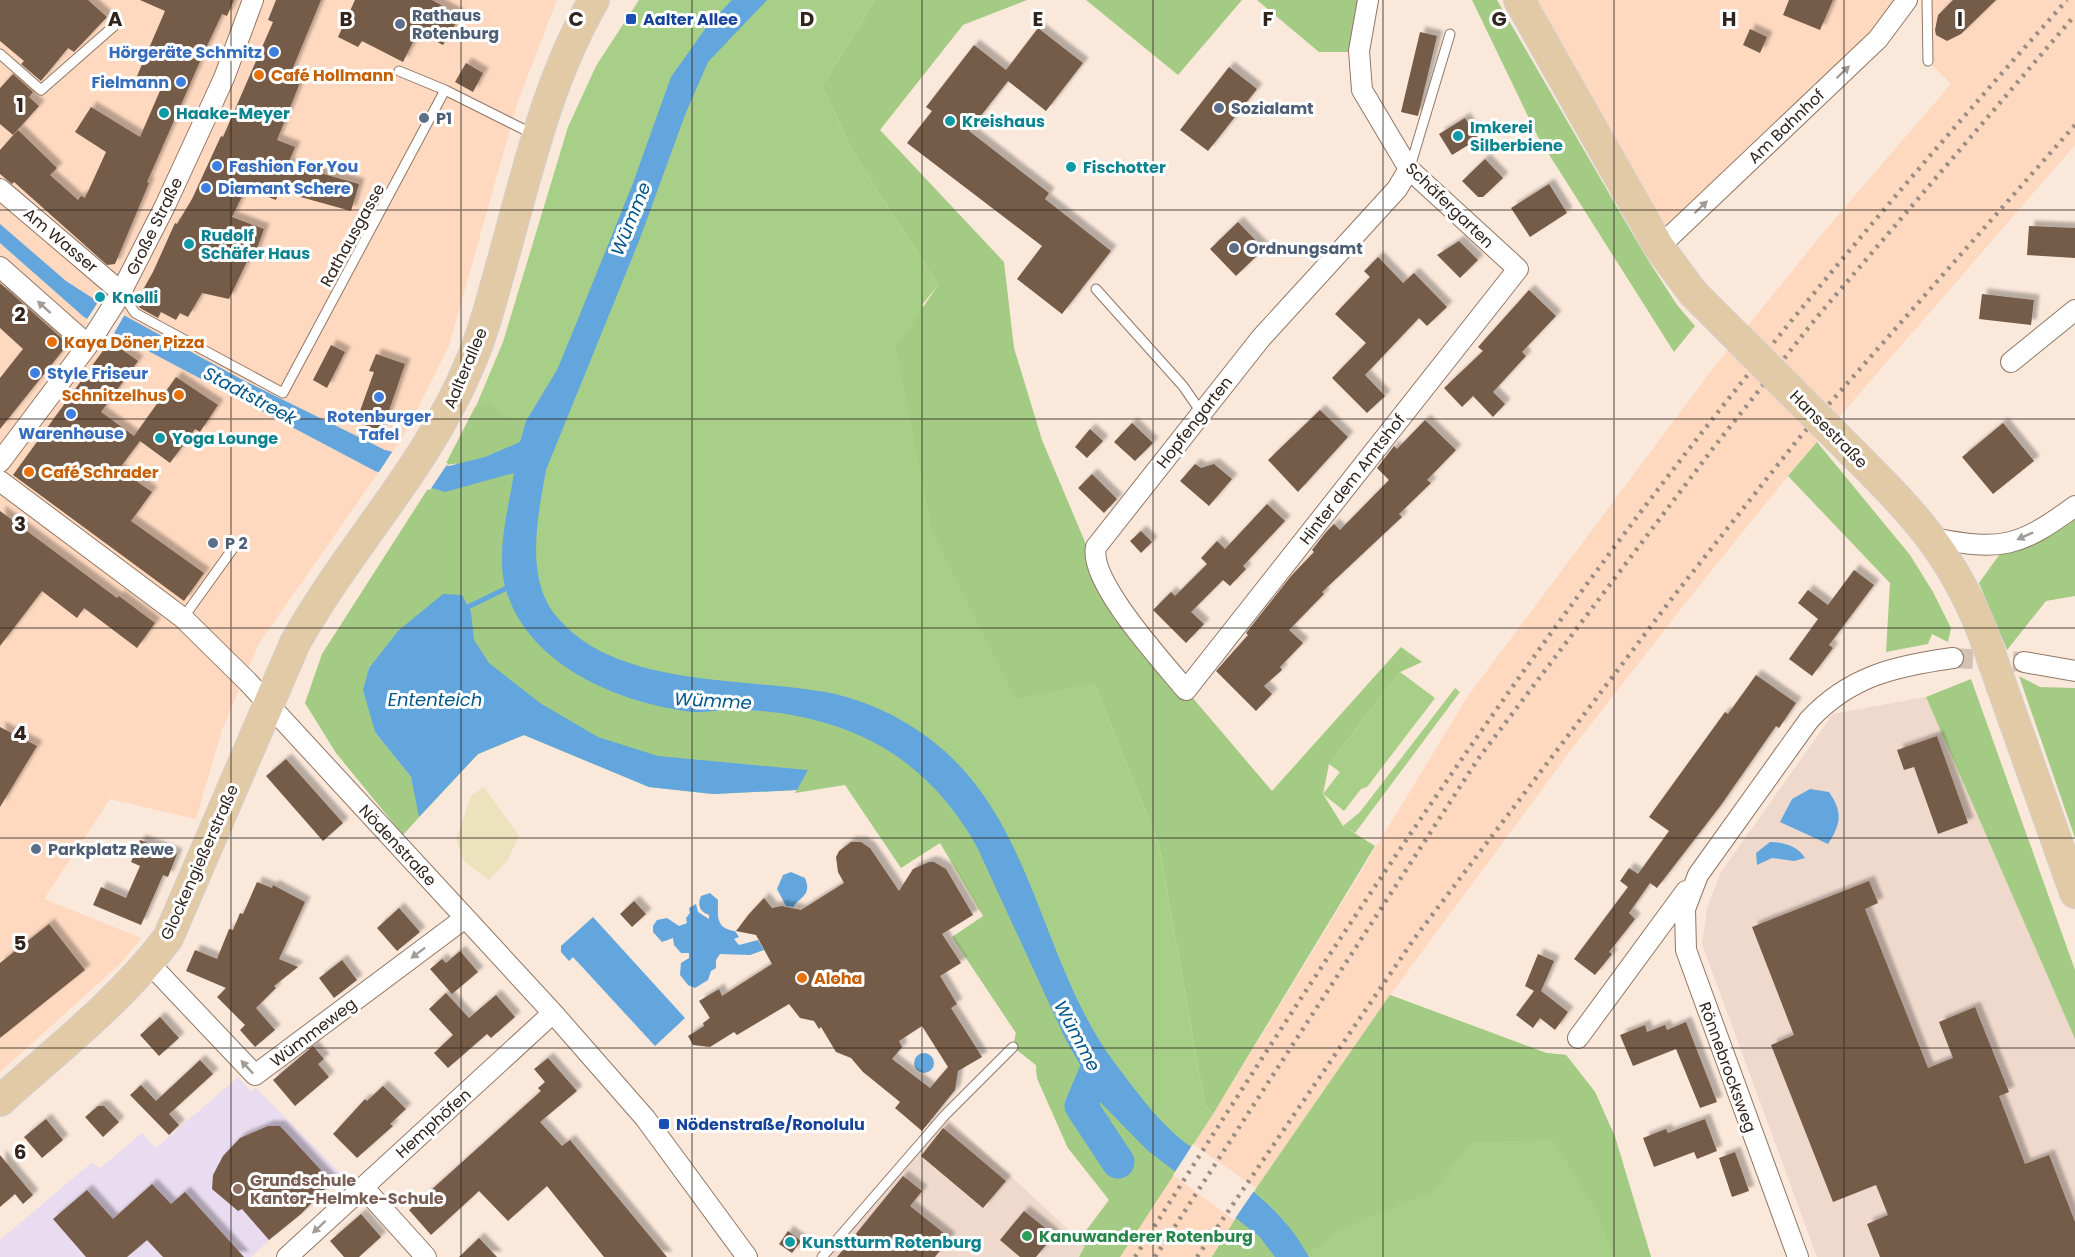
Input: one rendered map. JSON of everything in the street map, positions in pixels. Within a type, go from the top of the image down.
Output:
[{"type":"main road","name":"Aalterallee","points":[[268,704],[315,607],[428,446],[472,361],[537,137],[562,64],[594,0]]},
{"type":"main road","name":"Hansestraße","points":[[1519,0],[1659,247],[1693,293],[1853,453],[1933,538],[1964,590],[1983,633],[2075,893]]},
{"type":"main road","name":"Glockengießerstraße","points":[[0,1101],[108,1005],[149,963],[168,938],[268,704]]},
{"type":"street","name":"Große Straße","points":[[0,462],[92,339],[120,295],[165,206],[224,78],[253,0]]},
{"type":"street","name":"Schäfergarten","points":[[1368,0],[1359,51],[1362,90],[1409,169],[1518,269]]},
{"type":"street","name":"Am Bahnhof","points":[[1659,247],[1878,39],[1907,0]]},
{"type":"street","name":"Hopfengarten","points":[[1186,690],[1131,623],[1096,568],[1093,557],[1102,536],[1188,433],[1201,412],[1261,338],[1397,189],[1409,169]]},
{"type":"street","name":"Am Wasser","points":[[0,189],[120,295]]},
{"type":"street","points":[[0,267],[92,339]]},
{"type":"street","name":"Hinter dem Amtshof","points":[[1186,690],[1518,269]]},
{"type":"street","points":[[2011,362],[2075,310]]},
{"type":"street","name":"Nödenstraße","points":[[0,481],[183,618],[268,704],[553,1013],[645,1118],[747,1257]]},
{"type":"street","points":[[1933,538],[1973,545],[2007,544],[2046,527],[2075,506]]},
{"type":"street","name":"Rönnebrocksweg","points":[[1578,1038],[1809,720],[1827,701],[1846,687],[1879,673],[1918,663],[1953,658]]},
{"type":"street","points":[[2024,662],[2075,671]]},
{"type":"street","name":"Rönnebrocksweg","points":[[1698,875],[1685,909],[1686,950],[1798,1257]]},
{"type":"street","name":"Wümmeweg","points":[[149,963],[255,1075],[465,918]]},
{"type":"street","name":"Hemphöfen","points":[[287,1257],[553,1013]]},
{"type":"street","points":[[357,1192],[426,1257]]},
{"type":"lane","points":[[1927,0],[1928,61]]},
{"type":"lane","points":[[0,54],[25,69],[41,90],[114,26]]},
{"type":"lane","points":[[1409,169],[1450,34]]},
{"type":"lane","points":[[399,72],[445,90],[537,137]]},
{"type":"lane","name":"Rathausgasse","points":[[120,295],[135,313],[283,393],[445,90]]},
{"type":"lane","points":[[1096,289],[1183,386],[1201,412]]},
{"type":"lane","points":[[183,618],[234,547]]},
{"type":"lane","points":[[822,1257],[945,1115],[1013,1047]]},
{"type":"shaded area","points":[[0,0],[557,0],[518,101],[449,346],[403,437],[258,645],[222,730],[196,819],[110,799],[44,899],[141,938],[122,962],[0,1072]]},
{"type":"shaded area","points":[[1519,0],[1907,0],[1659,247]]},
{"type":"shaded area","points":[[1927,0],[2075,0],[2075,145],[1788,476],[1577,742],[1390,995],[1236,1218],[1212,1257],[1120,1257],[1233,1082],[1468,696],[1712,370],[1822,234],[1951,84],[1928,61]]},
{"type":"shaded area","points":[[1926,697],[2075,1039],[2075,1257],[1817,1257],[1702,944],[1707,908],[1721,872],[1833,714]]},
{"type":"shaded area","points":[[238,1077],[251,1092],[255,1087],[341,1174],[251,1257],[0,1257],[0,1240],[91,1163],[100,1168],[142,1133],[156,1148]]},
{"type":"shaded area","points":[[947,1117],[1086,1246],[1079,1257],[826,1257]]},
{"type":"green space","points":[[639,0],[875,0],[822,86],[854,154],[938,285],[922,305],[1094,683],[1159,845],[1205,1106],[1213,1114],[1139,1228],[1068,1148],[1037,1078],[1036,1065],[1013,1047],[1017,1029],[986,916],[939,841],[846,781],[797,790],[713,794],[649,787],[524,735],[478,754],[406,831],[458,449],[503,342],[568,127],[596,66]]},
{"type":"green space","points":[[875,0],[1027,0],[963,25],[880,130],[1004,262],[1014,348],[1042,440],[1096,568],[1186,690],[1272,791],[1401,647],[1422,662],[1400,672],[1329,764],[1323,794],[1343,826],[1375,846],[1213,1114],[1205,1106],[1159,845],[1094,683],[1015,699],[933,534],[896,347],[938,285],[854,154],[822,86]]},
{"type":"green space","points":[[1086,0],[1242,0],[1178,75]]},
{"type":"green space","points":[[1257,0],[1359,0],[1351,52],[1319,52]]},
{"type":"green space","points":[[1472,0],[1497,0],[1643,252],[1677,305],[1695,326],[1674,352],[1538,137]]},
{"type":"green space","points":[[490,403],[507,418],[525,421],[520,442],[469,462],[445,465],[475,407]]},
{"type":"green space","points":[[1817,442],[1910,555],[1933,592],[1951,628],[1948,642],[1932,634],[1928,644],[1886,652],[1890,583],[1788,476]]},
{"type":"green space","points":[[515,473],[503,536],[504,583],[508,598],[521,623],[539,645],[560,663],[585,679],[611,691],[666,708],[693,712],[742,710],[782,713],[832,725],[878,744],[898,757],[934,788],[950,806],[977,847],[1081,1071],[1102,1104],[1175,1173],[1120,1257],[1079,1257],[1085,1246],[1079,1240],[1109,1200],[1068,1148],[1037,1078],[1036,1065],[1013,1047],[1016,1033],[952,937],[983,916],[940,843],[901,868],[845,785],[795,793],[807,770],[658,756],[598,737],[540,703],[489,663],[474,640],[471,612],[369,668],[364,690],[375,732],[411,777],[419,817],[403,835],[336,753],[305,703],[322,654],[429,487]]},
{"type":"green space","points":[[2075,506],[2075,596],[2046,601],[2007,650],[1979,583],[2007,544]]},
{"type":"green space","points":[[1400,672],[1435,698],[1367,787],[1361,789],[1344,811],[1323,794],[1340,772],[1329,764]]},
{"type":"green space","points":[[2019,676],[2040,687],[2075,688],[2075,838]]},
{"type":"green space","points":[[1971,679],[2075,970],[2075,1039],[1926,697]]},
{"type":"green space","points":[[1455,688],[1460,692],[1355,833],[1343,826],[1360,812]]},
{"type":"green space","points":[[1390,995],[1546,1053],[1566,1055],[1595,1092],[1615,1137],[1651,1257],[1212,1257],[1236,1218]]},
{"type":"green space","points":[[1390,995],[1546,1053],[1566,1055],[1595,1092],[1615,1137],[1651,1257],[1615,1257],[1596,1211],[1553,1140],[1473,1142],[1431,1192],[1341,1230],[1308,1254],[1278,1211],[1255,1190]]},
{"type":"green space","points":[[1236,1218],[1259,1236],[1275,1257],[1212,1257]]},
{"type":"sand","points":[[484,787],[519,836],[507,861],[489,880],[464,861],[456,839],[471,796]]},
{"type":"water","points":[[732,0],[767,0],[708,62],[685,115],[639,241],[546,470],[536,546],[540,584],[547,601],[557,617],[582,640],[612,657],[682,676],[792,687],[843,696],[873,706],[899,719],[944,750],[978,788],[1005,831],[1027,877],[1065,972],[1087,1018],[1114,1062],[1168,1128],[1266,1203],[1290,1228],[1309,1257],[1275,1257],[1259,1236],[1147,1150],[1102,1104],[1066,1040],[977,847],[950,806],[934,788],[898,757],[856,734],[807,718],[755,711],[698,712],[666,708],[611,691],[585,679],[539,645],[522,624],[509,599],[504,584],[502,552],[514,473],[445,492],[375,471],[84,317],[0,243],[0,224],[66,281],[94,299],[239,378],[385,450],[449,466],[485,457],[520,442],[526,421],[557,370],[633,183],[671,77],[708,25]]},
{"type":"water","name":"Ententeich","points":[[443,594],[462,595],[471,612],[474,640],[489,663],[540,703],[598,737],[658,756],[808,770],[797,790],[713,794],[649,787],[524,735],[478,754],[419,817],[411,777],[375,732],[363,690],[369,668],[398,631]]},
{"type":"water","points":[[1810,789],[1829,792],[1837,806],[1838,824],[1828,844],[1780,822],[1792,799]]},
{"type":"water","points":[[1770,842],[1799,850],[1805,858],[1794,861],[1772,858],[1757,865],[1756,853]]},
{"type":"water","points":[[791,872],[805,878],[807,884],[805,895],[793,907],[786,906],[777,889],[783,875]]},
{"type":"water","points":[[710,893],[718,900],[718,916],[721,924],[735,931],[739,937],[734,939],[739,945],[758,940],[764,950],[750,955],[720,954],[716,960],[716,968],[711,971],[708,980],[695,988],[688,985],[680,975],[681,963],[689,958],[689,953],[681,953],[674,945],[673,938],[662,942],[653,932],[653,926],[657,920],[667,918],[679,926],[687,923],[689,908],[696,904],[698,912],[709,919],[709,915],[701,910],[699,902],[701,896]]},
{"type":"water","points":[[593,917],[685,1018],[655,1046],[573,957],[569,961],[561,952],[561,946]]},
{"type":"water","points":[[924,1053],[931,1056],[934,1063],[931,1070],[924,1073],[917,1070],[914,1063],[917,1056]]},
{"type":"pier","points":[[100,299],[125,314],[113,335],[86,321]]},
{"type":"pier","points":[[394,449],[448,463],[430,490],[377,475]]},
{"type":"pier","points":[[1193,1144],[1256,1188],[1234,1220],[1173,1175]]},
{"type":"building","points":[[0,0],[88,0],[107,17],[74,52],[68,48],[41,81],[21,64],[24,61],[0,41]]},
{"type":"building","points":[[140,0],[234,0],[227,16],[222,14],[205,50],[147,182],[149,183],[115,264],[107,265],[14,182],[12,184],[0,174],[0,150],[18,130],[57,168],[50,175],[78,200],[81,196],[85,198],[106,152],[75,132],[91,107],[140,137],[162,86],[137,76],[165,11]]},
{"type":"building","points":[[276,0],[321,0],[290,75],[301,80],[277,140],[295,147],[288,164],[359,184],[351,211],[279,191],[276,200],[246,188],[232,217],[264,229],[255,254],[251,253],[229,299],[202,293],[188,317],[180,313],[176,320],[161,312],[158,318],[140,308],[136,302],[153,272],[175,223],[177,224],[192,199],[221,136],[223,137],[273,22],[268,20]]},
{"type":"building","name":"Rathaus Rotenburg","points":[[355,0],[432,0],[460,16],[443,45],[418,32],[403,62],[362,41],[358,47],[338,37]]},
{"type":"building","points":[[1789,0],[1833,0],[1820,30],[1783,15]]},
{"type":"building","points":[[1953,0],[1996,0],[1961,34],[1947,41],[1936,35],[1935,30],[1938,15]]},
{"type":"building","name":"Kreishaus","points":[[1038,28],[1083,63],[1046,111],[1008,81],[969,131],[1049,193],[1045,199],[1111,251],[1062,314],[1017,279],[1042,246],[907,143],[932,111],[926,107],[974,45],[1006,70]]},
{"type":"building","points":[[1750,29],[1767,37],[1760,53],[1743,45]]},
{"type":"building","points":[[1420,32],[1437,36],[1418,116],[1401,112]]},
{"type":"building","points":[[466,63],[483,73],[473,92],[455,82]]},
{"type":"building","points":[[1229,67],[1257,89],[1208,151],[1180,130]]},
{"type":"building","points":[[13,74],[33,92],[29,97],[39,106],[13,135],[0,124],[0,88]]},
{"type":"building","name":"Imkerei Silberbiene","points":[[1465,118],[1478,139],[1452,155],[1439,134]]},
{"type":"building","points":[[1485,159],[1503,178],[1483,197],[1478,197],[1462,181]]},
{"type":"building","points":[[1549,184],[1567,213],[1530,237],[1511,208]]},
{"type":"building","points":[[1238,222],[1264,249],[1236,276],[1210,249]]},
{"type":"building","points":[[2029,226],[2075,228],[2075,258],[2027,255]]},
{"type":"building","points":[[1459,241],[1478,260],[1460,278],[1437,255]]},
{"type":"building","points":[[1378,257],[1403,283],[1414,273],[1447,307],[1427,326],[1419,318],[1365,375],[1385,396],[1367,413],[1332,378],[1366,343],[1335,314],[1370,277],[1364,271]]},
{"type":"building","points":[[0,283],[68,344],[0,429],[0,378],[23,349],[0,328]]},
{"type":"building","points":[[1529,290],[1556,316],[1522,352],[1526,356],[1493,392],[1505,404],[1493,417],[1473,396],[1462,407],[1444,388],[1483,351],[1478,347]]},
{"type":"building","points":[[1982,294],[2034,300],[2031,325],[1979,319]]},
{"type":"building","points":[[110,341],[138,361],[101,412],[134,436],[176,377],[218,405],[200,432],[195,429],[170,463],[140,441],[119,469],[152,492],[131,521],[204,573],[184,601],[13,475]]},
{"type":"building","points":[[331,345],[345,352],[327,388],[313,380]]},
{"type":"building","name":"Rotenburger Tafel","points":[[376,354],[405,364],[382,431],[356,422],[374,372],[369,371]]},
{"type":"building","points":[[1320,410],[1348,437],[1298,492],[1268,460]]},
{"type":"building","points":[[1425,420],[1456,450],[1427,480],[1431,483],[1399,514],[1402,517],[1322,592],[1324,594],[1289,630],[1303,643],[1280,667],[1282,670],[1264,686],[1272,694],[1256,711],[1216,671],[1248,635],[1246,633],[1291,576],[1314,552],[1312,550],[1326,532],[1334,524],[1340,530],[1389,480],[1377,468],[1394,446],[1397,449]]},
{"type":"building","points":[[1132,423],[1153,443],[1135,461],[1114,442]]},
{"type":"building","points":[[2003,423],[2034,461],[1993,494],[1962,457]]},
{"type":"building","points":[[1090,429],[1103,441],[1087,458],[1075,447]]},
{"type":"building","points":[[1195,464],[1201,468],[1214,464],[1232,479],[1209,506],[1180,481]]},
{"type":"building","points":[[1092,474],[1117,499],[1104,513],[1078,488]]},
{"type":"building","points":[[1267,504],[1285,521],[1243,566],[1246,569],[1230,586],[1223,580],[1191,612],[1204,624],[1186,643],[1153,610],[1171,592],[1175,596],[1207,564],[1201,558],[1217,541],[1225,549]]},
{"type":"building","points":[[0,511],[117,598],[119,596],[155,623],[137,648],[84,608],[77,618],[42,591],[0,646]]},
{"type":"building","points":[[1141,531],[1152,542],[1141,553],[1130,541]]},
{"type":"building","points":[[1854,570],[1874,585],[1829,645],[1833,648],[1812,676],[1789,659],[1818,619],[1798,603],[1808,590],[1828,605]]},
{"type":"building","points":[[1756,675],[1796,703],[1779,728],[1776,726],[1721,805],[1657,888],[1650,883],[1629,913],[1635,919],[1609,952],[1612,954],[1595,975],[1574,959],[1628,887],[1620,881],[1629,868],[1638,874],[1669,831],[1649,817],[1725,712],[1728,714]]},
{"type":"building","points":[[0,727],[37,746],[0,807]]},
{"type":"building","points":[[1937,736],[1968,823],[1938,834],[1914,767],[1904,770],[1897,750]]},
{"type":"building","points":[[286,759],[343,823],[323,841],[266,776]]},
{"type":"building","points":[[140,840],[177,854],[168,877],[163,875],[141,925],[93,905],[101,887],[126,898],[140,866],[131,862]]},
{"type":"building","points":[[851,842],[861,842],[870,848],[899,891],[913,869],[934,862],[946,869],[973,915],[942,934],[961,963],[940,976],[957,1004],[951,1008],[982,1057],[958,1071],[955,1090],[922,1131],[895,1108],[900,1102],[863,1072],[851,1058],[836,1052],[821,1027],[819,1029],[814,1021],[800,1018],[789,1004],[737,1035],[734,1032],[710,1047],[693,1045],[688,1036],[704,1026],[703,1023],[710,1018],[699,1001],[719,989],[722,996],[772,964],[756,935],[736,931],[749,914],[764,898],[772,908],[782,906],[801,910],[844,883],[838,872],[836,857],[839,851]],"holes":[[[922,1026],[948,1067],[930,1088],[892,1059],[902,1047],[899,1041]]]},
{"type":"building","points":[[1869,881],[1878,903],[1865,909],[1928,1068],[1953,1058],[1939,1022],[1975,1007],[2009,1092],[1999,1096],[2025,1164],[2049,1155],[2075,1222],[2075,1257],[1880,1257],[1867,1224],[1888,1215],[1876,1185],[1833,1202],[1771,1045],[1794,1035],[1752,927]]},
{"type":"building","points":[[257,882],[272,888],[273,885],[305,902],[279,959],[298,967],[274,986],[276,988],[256,1008],[275,1030],[255,1047],[240,1030],[245,1025],[217,997],[226,988],[186,971],[195,950],[217,959],[229,929],[233,930],[240,913],[243,914]]},
{"type":"building","points":[[634,901],[646,914],[632,927],[620,914]]},
{"type":"building","points":[[399,908],[420,932],[397,951],[377,928]]},
{"type":"building","points":[[49,924],[85,970],[0,1038],[0,963]]},
{"type":"building","points":[[460,951],[478,972],[452,994],[430,969],[442,959],[446,963]]},
{"type":"building","points":[[1538,954],[1554,961],[1541,991],[1568,1012],[1555,1030],[1540,1018],[1533,1028],[1516,1015],[1534,991],[1525,986]]},
{"type":"building","points":[[342,960],[357,980],[334,998],[319,978]]},
{"type":"building","points":[[446,993],[469,1018],[496,995],[515,1017],[491,1038],[487,1034],[448,1068],[434,1053],[453,1035],[429,1009]]},
{"type":"building","points":[[160,1017],[179,1038],[159,1056],[140,1035]]},
{"type":"building","points":[[1686,1022],[1717,1102],[1700,1108],[1676,1049],[1633,1066],[1620,1035],[1645,1025],[1647,1032],[1665,1025],[1667,1030]]},
{"type":"building","points":[[313,1046],[324,1059],[318,1064],[329,1077],[295,1106],[273,1080]]},
{"type":"building","points":[[548,1058],[577,1091],[540,1122],[562,1146],[570,1140],[667,1257],[604,1257],[547,1186],[508,1221],[479,1191],[431,1235],[409,1210],[541,1091],[538,1088],[545,1082],[534,1069]]},
{"type":"building","points":[[200,1060],[213,1074],[169,1114],[179,1125],[169,1135],[130,1095],[141,1085],[156,1101]]},
{"type":"building","points":[[383,1086],[406,1109],[390,1124],[393,1126],[357,1158],[333,1134],[365,1099],[367,1101]]},
{"type":"building","points":[[98,1106],[104,1106],[119,1122],[103,1137],[85,1117]]},
{"type":"building","points":[[46,1119],[63,1140],[42,1158],[24,1137]]},
{"type":"building","points":[[1705,1119],[1717,1151],[1697,1159],[1694,1152],[1654,1167],[1643,1138],[1666,1129],[1668,1133]]},
{"type":"building","points":[[268,1126],[280,1126],[332,1182],[301,1214],[269,1240],[242,1209],[238,1211],[212,1189],[213,1175],[223,1156],[240,1138]]},
{"type":"building","points":[[943,1128],[1006,1181],[983,1208],[921,1156]]},
{"type":"building","points":[[1735,1152],[1749,1191],[1732,1197],[1719,1158]]},
{"type":"building","points":[[0,1155],[33,1195],[23,1204],[15,1194],[0,1207]]},
{"type":"building","points":[[903,1176],[922,1191],[910,1206],[950,1238],[935,1257],[837,1257]]},
{"type":"building","points":[[152,1184],[171,1204],[185,1192],[244,1257],[163,1257],[147,1240],[127,1257],[86,1257],[53,1219],[87,1190],[113,1219]]},
{"type":"building","points":[[1024,1211],[1054,1235],[1036,1257],[1020,1257],[1000,1240]]},
{"type":"building","points":[[361,1214],[381,1237],[359,1257],[344,1257],[330,1241]]},
{"type":"building","name":"Kunstturm Rotenburg","points":[[788,1231],[801,1241],[792,1253],[779,1244]]},
{"type":"building","points":[[479,1238],[497,1257],[459,1257]]},
{"type":"waterway","points":[[468,607],[513,585]]},
{"type":"waterway","name":"Wümme","points":[[1095,1073],[1081,1106],[1118,1162]]},
{"type":"tunnel","points":[[1953,658],[2024,662]]},
{"type":"railway","points":[[1135,1257],[1362,906],[1479,734],[1601,565],[1712,420],[1827,277],[2067,0]]},
{"type":"railway","points":[[1155,1257],[1478,759],[1714,447],[1817,317],[2075,15]]},
{"type":"railway","points":[[1197,1257],[1414,939],[1673,597],[1799,438],[2075,125]]},
{"type":"place","name":"Aalter Allee","points":[[631,19]]},
{"type":"place","name":"Rathaus Rotenburg","points":[[400,24]]},
{"type":"place","name":"Hörgeräte Schmitz","points":[[274,52]]},
{"type":"place","name":"Café Hollmann","points":[[259,75]]},
{"type":"place","name":"Fielmann","points":[[181,82]]},
{"type":"place","name":"Sozialamt","points":[[1219,108]]},
{"type":"place","name":"Haake-Meyer","points":[[164,113]]},
{"type":"place","name":"P1","points":[[424,118]]},
{"type":"place","name":"Kreishaus","points":[[950,121]]},
{"type":"place","name":"Imkerei Silberbiene","points":[[1458,136]]},
{"type":"place","name":"Fashion For You","points":[[217,166]]},
{"type":"place","name":"Fischotter","points":[[1071,167]]},
{"type":"place","name":"Diamant Schere","points":[[206,188]]},
{"type":"place","name":"Rudolf Schäfer Haus","points":[[189,244]]},
{"type":"place","name":"Ordnungsamt","points":[[1234,248]]},
{"type":"place","name":"Knolli","points":[[100,297]]},
{"type":"place","name":"Kaya Döner Pizza","points":[[52,342]]},
{"type":"place","name":"Style Friseur","points":[[35,373]]},
{"type":"place","name":"Schnitzelhus","points":[[179,395]]},
{"type":"place","name":"Rotenburger Tafel","points":[[379,397]]},
{"type":"place","name":"Warenhouse","points":[[71,414]]},
{"type":"place","name":"Yoga Lounge","points":[[160,438]]},
{"type":"place","name":"Café Schrader","points":[[29,472]]},
{"type":"place","name":"P 2","points":[[213,543]]},
{"type":"place","name":"Parkplatz Rewe","points":[[36,849]]},
{"type":"place","name":"Aloha","points":[[802,978]]},
{"type":"place","name":"Nödenstraße/Ronolulu","points":[[664,1124]]},
{"type":"place","name":"Grundschule Kantor-Helmke-Schule","points":[[238,1189]]},
{"type":"place","name":"Kanuwanderer Rotenburg","points":[[1027,1236]]},
{"type":"place","name":"Kunstturm Rotenburg","points":[[790,1242]]},
{"type":"water label","name":"Stadtstreek","points":[[250,396]]}]
